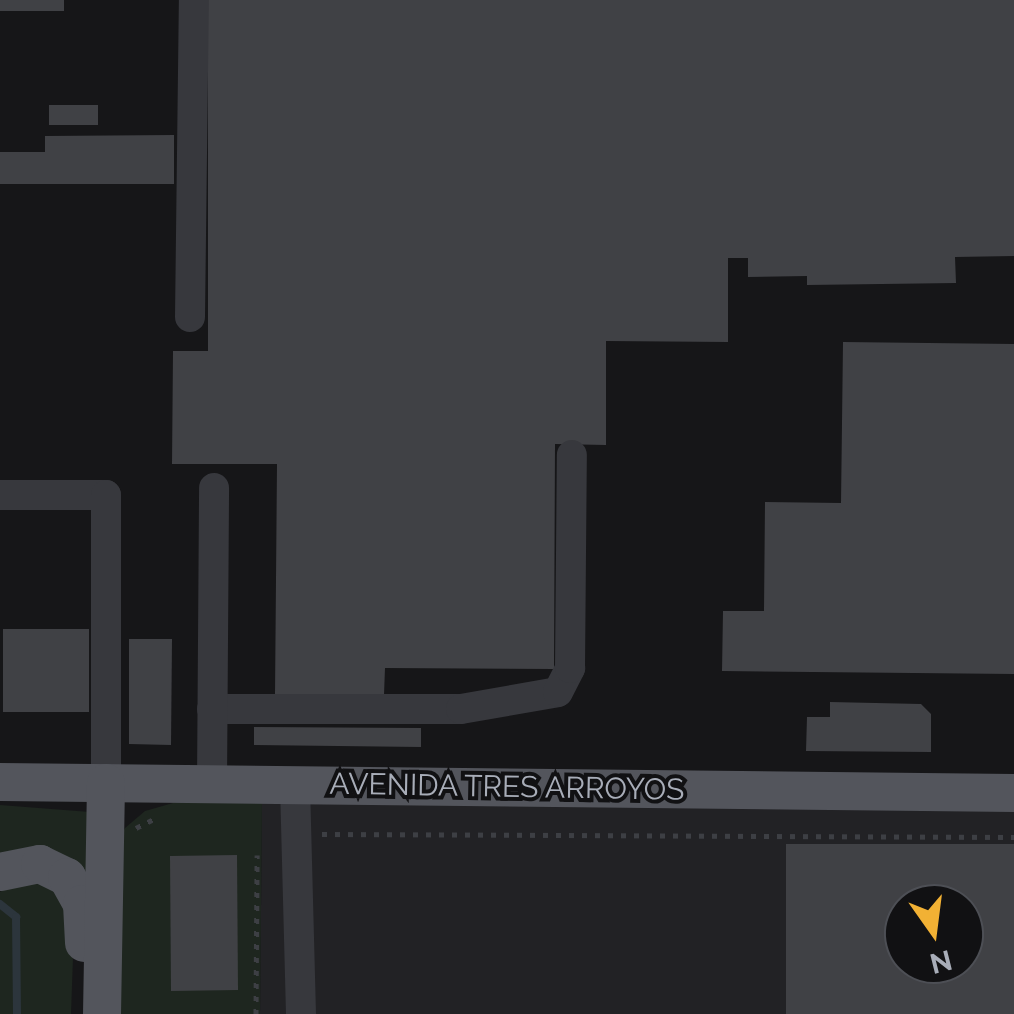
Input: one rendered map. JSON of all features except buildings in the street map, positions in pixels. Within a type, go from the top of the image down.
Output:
[{"type":"main road","name":"AVENIDA TRES ARROYOS","points":[[0,782],[1014,793]]},
{"type":"main road","points":[[102,1014],[106,784]]},
{"type":"main road","points":[[0,872],[40,864],[74,885],[84,913],[82,1014]]},
{"type":"street","points":[[190,317],[194,0]]},
{"type":"street","points":[[212,709],[461,709],[558,692],[570,668],[572,456]]},
{"type":"street","points":[[212,784],[214,488]]},
{"type":"street","points":[[0,495],[106,495],[106,784]]},
{"type":"street","points":[[295,785],[301,1014]]},
{"type":"path","points":[[130,832],[173,814]]},
{"type":"path","points":[[296,834],[1014,837]]},
{"type":"path","points":[[256,1014],[257,855]]},
{"type":"shaded area","points":[[262,802],[1014,811],[1014,1014],[260,1014]]},
{"type":"shaded area","points":[[262,802],[260,1014],[111,1014],[119,839],[125,828],[145,811],[173,803]]},
{"type":"shaded area","points":[[0,805],[90,812],[96,910],[0,860]]},
{"type":"shaded area","points":[[16,882],[54,884],[74,929],[71,1014],[0,1014],[0,892]]},
{"type":"waterway","points":[[0,904],[16,917],[17,1014]]}]
